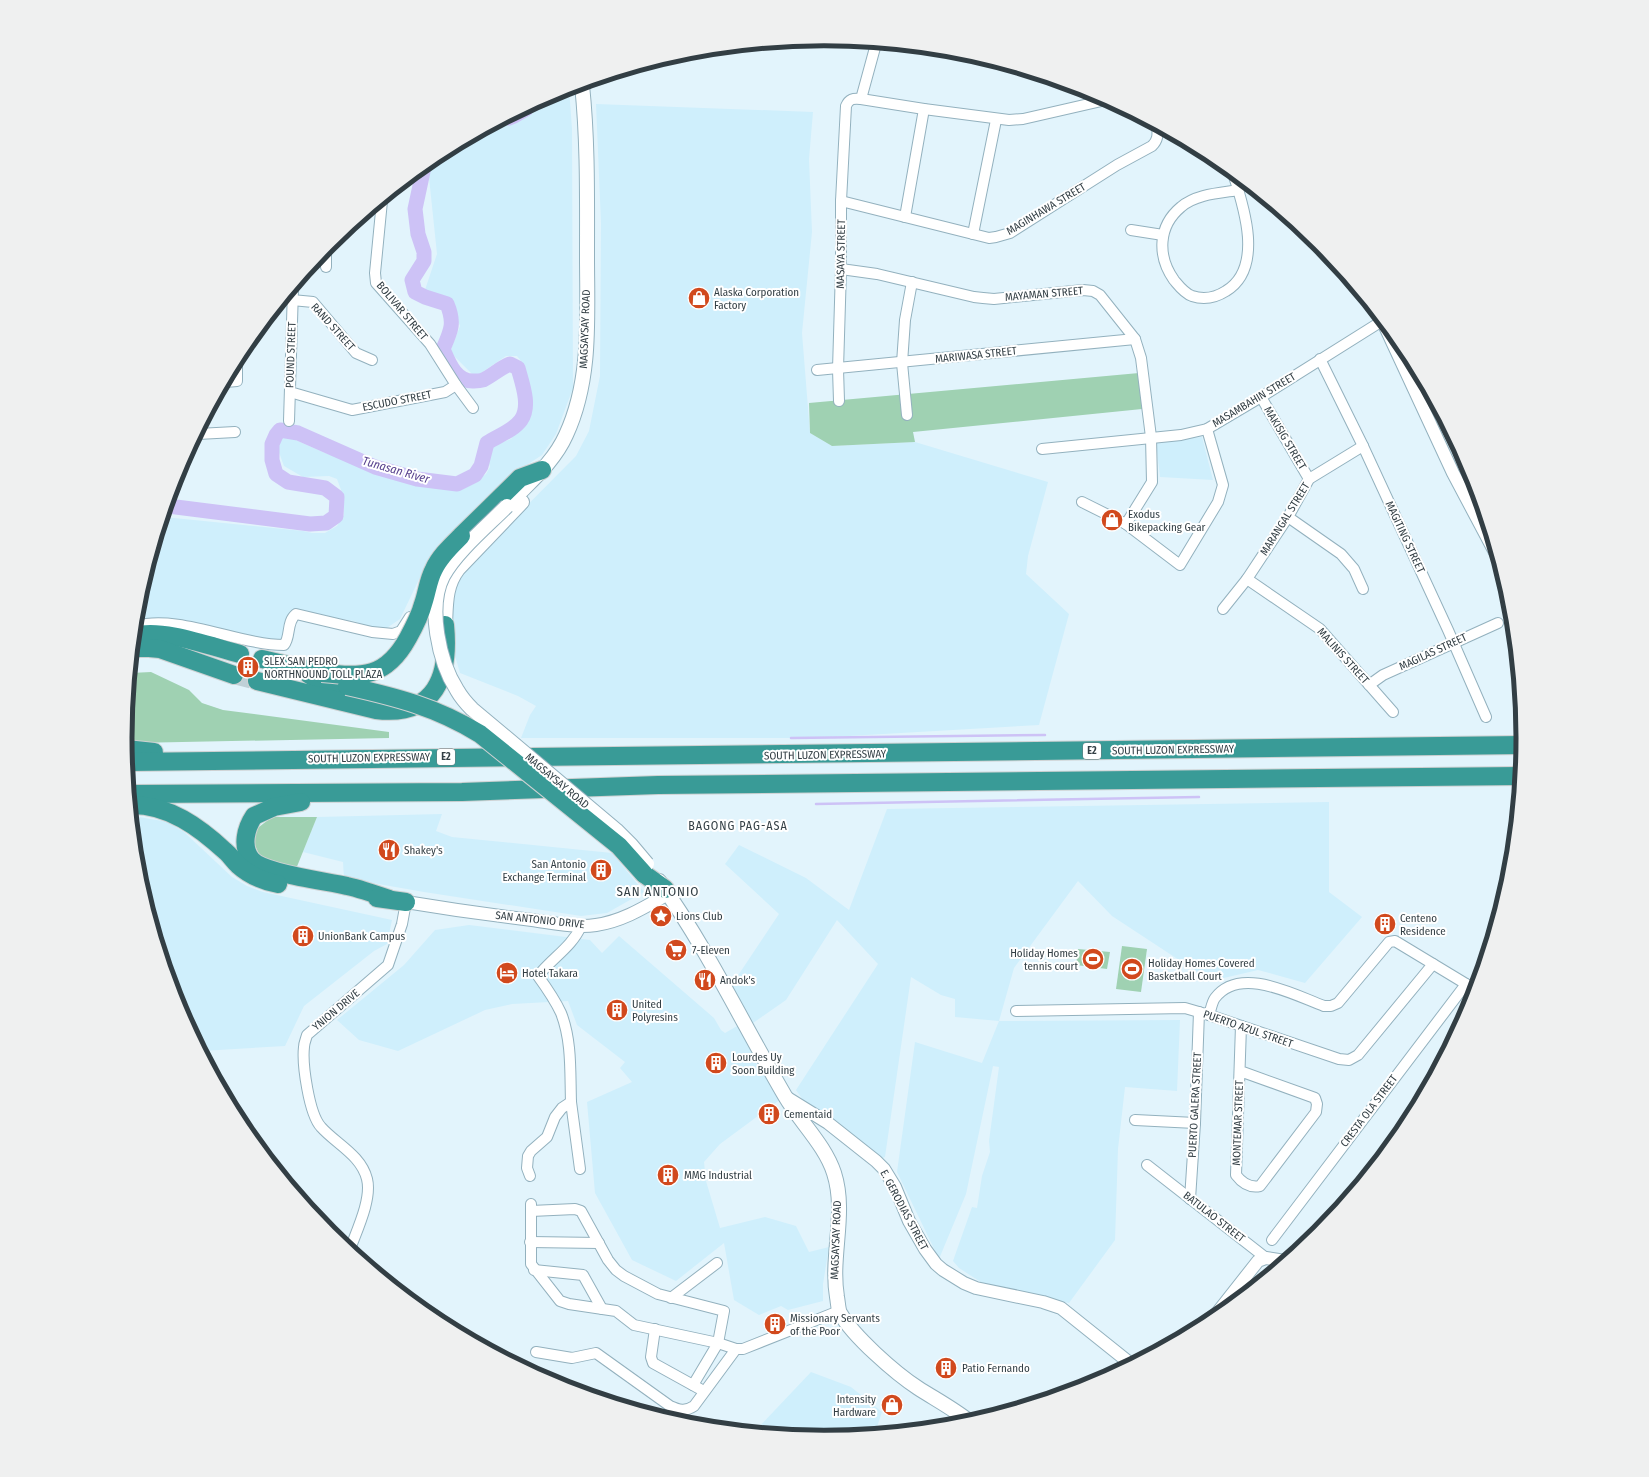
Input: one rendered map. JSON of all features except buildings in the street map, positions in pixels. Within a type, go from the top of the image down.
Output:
[{"type":"highway","points":[[262,659],[322,673],[346,675],[367,673],[383,668],[401,649],[420,612],[428,583],[436,565],[447,550],[520,478],[546,466]]},
{"type":"highway","points":[[257,681],[376,710],[390,712],[409,708],[428,698],[441,680],[446,663],[446,625]]},
{"type":"highway","points":[[140,635],[150,633],[164,635],[240,654]]},
{"type":"highway","points":[[138,648],[160,650],[234,675]]},
{"type":"highway","points":[[297,667],[319,681],[394,697],[428,707],[454,719],[480,734],[619,846],[645,869],[666,892]]},
{"type":"highway","name":"SOUTH LUZON EXPRESSWAY","points":[[133,762],[1517,745]]},
{"type":"highway","points":[[132,750],[233,760]]},
{"type":"highway","points":[[134,794],[470,792],[658,785],[1516,776]]},
{"type":"highway","points":[[363,793],[286,804],[260,812],[254,816],[247,830],[246,848],[251,859],[266,868],[289,875],[350,887],[397,900]]},
{"type":"highway","points":[[135,805],[143,805],[159,809],[186,821],[202,831],[238,865],[254,877],[288,887],[323,893],[397,900]]},
{"type":"main road","name":"MAGSAYSAY ROAD","points":[[582,90],[588,153],[585,365],[574,417],[566,436],[546,466],[453,561],[443,577],[439,587],[436,605],[437,628],[447,670],[457,690],[472,710],[616,830],[631,845],[645,869]]},
{"type":"main road","points":[[446,625],[446,595],[451,579],[458,569],[533,490],[546,466]]},
{"type":"main road","name":"MAGSAYSAY ROAD","points":[[666,892],[722,984],[785,1097],[801,1122],[820,1145],[831,1166],[837,1183],[839,1216],[835,1276],[839,1311]]},
{"type":"main road","points":[[839,1311],[872,1350],[919,1389],[964,1417]]},
{"type":"street","points":[[875,48],[860,99],[996,120],[1023,119],[1097,102]]},
{"type":"street","name":"MASAYA STREET","points":[[839,401],[838,369],[841,269],[841,201],[846,106],[851,99],[860,99]]},
{"type":"street","points":[[905,217],[924,109]]},
{"type":"street","points":[[973,234],[996,120]]},
{"type":"street","name":"MAGINHAWA STREET","points":[[841,201],[989,238],[996,237],[1010,233],[1117,165],[1152,146],[1158,137],[1157,131]]},
{"type":"street","points":[[1236,182],[1239,190],[1249,242],[1247,258],[1241,276],[1232,288],[1220,295],[1206,299],[1191,295],[1181,289],[1169,272],[1161,248],[1163,235],[1171,218],[1182,206],[1200,197],[1239,190]]},
{"type":"street","name":"BOLIVAR STREET","points":[[381,207],[376,262],[376,283],[430,344],[456,385],[473,408]]},
{"type":"street","points":[[1131,230],[1163,235]]},
{"type":"street","points":[[326,259],[326,267]]},
{"type":"street","name":"MAYAMAN STREET","points":[[841,269],[877,274],[974,297],[994,299],[1083,290],[1093,291],[1100,295],[1135,339],[1141,358],[1151,438],[1152,482],[1126,524]]},
{"type":"street","points":[[907,416],[902,362],[905,320],[912,282]]},
{"type":"street","name":"POUND STREET","points":[[289,421],[292,296]]},
{"type":"street","name":"RAND STREET","points":[[292,300],[313,302],[356,353],[372,360]]},
{"type":"street","name":"MASAMBAHIN STREET","points":[[1042,449],[1181,436],[1207,429],[1261,397],[1378,323]]},
{"type":"street","name":"MARIWASA STREET","points":[[817,370],[1135,339]]},
{"type":"street","points":[[1393,345],[1450,467],[1487,538]]},
{"type":"street","name":"MAGITING STREET","points":[[1320,359],[1363,446],[1448,630],[1486,717]]},
{"type":"street","points":[[232,381],[237,381],[237,373]]},
{"type":"street","name":"ESCUDO STREET","points":[[290,392],[352,410],[445,392],[456,385]]},
{"type":"street","name":"MAKISIG STREET","points":[[1261,397],[1309,479]]},
{"type":"street","points":[[1082,502],[1126,524],[1180,565],[1218,502],[1223,485],[1207,429]]},
{"type":"street","points":[[202,434],[235,432]]},
{"type":"street","name":"MARANGAL STREET","points":[[1223,609],[1247,579],[1288,517],[1309,479],[1363,446]]},
{"type":"street","points":[[142,625],[165,624],[224,634],[269,645],[284,646],[287,641],[289,627],[293,616],[296,614],[383,634],[393,634],[401,631],[409,621],[416,603],[424,572],[438,549],[506,483],[531,468],[546,466]]},
{"type":"street","points":[[1288,517],[1341,554],[1354,569],[1363,589]]},
{"type":"street","name":"MALINIS STREET","points":[[1247,579],[1320,629],[1393,712]]},
{"type":"street","points":[[409,621],[446,625]]},
{"type":"street","name":"MAGILAS STREET","points":[[1369,685],[1383,674],[1498,623]]},
{"type":"street","name":"SAN ANTONIO DRIVE","points":[[397,900],[459,911],[581,926],[613,922],[639,911],[666,892]]},
{"type":"street","name":"YNION DRIVE","points":[[352,1244],[366,1200],[368,1187],[367,1178],[357,1159],[319,1125],[312,1109],[306,1085],[304,1046],[307,1035],[388,964],[402,924],[397,900]]},
{"type":"street","points":[[580,1169],[571,1102],[569,1047],[565,1028],[560,1012],[538,976],[576,936],[581,926]]},
{"type":"street","name":"PUERTO GALERA STREET","points":[[1190,1199],[1204,1013],[1222,991],[1233,985],[1249,982],[1262,983],[1324,1006],[1334,1005],[1338,1003],[1390,941],[1395,942],[1433,964]]},
{"type":"street","points":[[1433,964],[1470,987]]},
{"type":"street","name":"PUERTO AZUL STREET","points":[[1016,1011],[1185,1008],[1204,1013],[1339,1059],[1349,1060],[1358,1055],[1433,964]]},
{"type":"street","name":"CRESTA OLA STREET","points":[[1272,1240],[1466,984]]},
{"type":"street","name":"MONTEMAR STREET","points":[[1240,1071],[1317,1100],[1316,1112],[1260,1186],[1255,1187],[1250,1187],[1236,1175],[1241,1026]]},
{"type":"street","name":"E. GERODIAS STREET","points":[[785,1097],[828,1123],[884,1169],[895,1187],[909,1221],[924,1249],[943,1270],[964,1283],[976,1288],[1043,1302],[1062,1308],[1128,1361]]},
{"type":"street","points":[[530,1176],[528,1156],[531,1150],[547,1137],[555,1117],[562,1108],[571,1102]]},
{"type":"street","points":[[1135,1120],[1195,1123]]},
{"type":"street","name":"BATULAO STREET","points":[[1147,1165],[1266,1258],[1280,1260]]},
{"type":"street","points":[[655,1329],[651,1357],[652,1363],[696,1387],[718,1343],[724,1311],[672,1298],[648,1289],[624,1276],[616,1270],[608,1260],[581,1211],[576,1209],[531,1208],[530,1258],[534,1270],[560,1300],[569,1304],[620,1313],[634,1325],[655,1329],[718,1343],[736,1349],[743,1349],[839,1311]]},
{"type":"street","points":[[530,1242],[599,1243]]},
{"type":"street","points":[[1233,1297],[1254,1265],[1258,1261],[1266,1258]]},
{"type":"street","points":[[672,1298],[717,1263]]},
{"type":"street","points":[[534,1270],[583,1275],[602,1309]]},
{"type":"street","points":[[536,1352],[572,1358],[596,1353],[670,1406],[683,1410],[689,1410],[694,1406],[736,1349]]},
{"type":"shaded area","points":[[570,95],[572,129],[573,388],[556,434],[542,455],[507,478],[439,544],[424,569],[400,619],[381,632],[354,621],[291,611],[283,642],[142,621],[156,559],[169,517],[312,533],[325,533],[337,526],[344,515],[344,498],[337,479],[329,476],[303,477],[284,466],[277,447],[278,439],[282,434],[325,453],[342,457],[362,469],[395,479],[450,490],[478,480],[486,474],[490,467],[487,456],[492,446],[511,439],[527,420],[529,386],[525,366],[517,356],[506,356],[475,377],[450,352],[460,326],[450,300],[425,290],[437,254],[428,171],[478,139],[538,110],[538,108]]},
{"type":"shaded area","points":[[596,104],[813,112],[809,159],[812,232],[802,333],[810,433],[832,446],[915,442],[1048,482],[1028,556],[1026,574],[1069,614],[1039,725],[814,738],[521,738],[530,715],[536,706],[518,696],[460,673],[451,642],[448,604],[458,575],[576,456],[589,431],[600,376],[601,223]]},
{"type":"shaded area","points":[[1202,437],[1213,480],[1160,477],[1156,442]]},
{"type":"shaded area","points":[[1329,802],[1329,892],[1362,917],[1305,983],[1258,970],[1211,981],[1112,916],[1078,881],[1014,968],[999,1021],[955,1017],[955,999],[941,995],[911,977],[885,1157],[880,1159],[870,1148],[805,1103],[796,1090],[878,964],[837,920],[786,1000],[753,1023],[728,979],[739,974],[779,914],[725,864],[739,845],[806,878],[849,910],[887,809]]},
{"type":"shaded area","points":[[442,814],[436,831],[452,837],[612,853],[644,892],[607,913],[581,916],[344,878],[343,862],[303,852],[317,817]]},
{"type":"shaded area","points":[[137,817],[168,822],[184,832],[232,877],[247,886],[263,892],[392,920],[387,944],[374,951],[304,1006],[285,1046],[206,1051],[185,1004],[169,961],[156,918],[145,874]]},
{"type":"shaded area","points":[[469,925],[590,940],[602,953],[619,936],[714,1018],[721,1030],[725,1033],[739,1025],[758,1067],[781,1099],[720,1144],[704,1162],[706,1181],[720,1228],[765,1217],[796,1226],[809,1252],[829,1247],[823,1284],[823,1301],[788,1310],[781,1306],[759,1315],[734,1300],[724,1243],[676,1281],[632,1260],[595,1193],[587,1102],[632,1082],[620,1068],[625,1062],[577,1025],[568,1001],[512,1004],[485,1010],[398,1051],[359,1040],[337,1020],[404,965],[435,930]]},
{"type":"shaded area","points":[[1180,1020],[1177,1091],[1125,1087],[1118,1149],[1115,1240],[1069,1303],[987,1286],[959,1268],[953,1261],[972,1207],[977,1208],[982,1176],[990,1152],[989,1141],[999,1067],[993,1066],[966,1194],[939,1259],[897,1172],[915,1042],[982,1063],[999,1021]]},
{"type":"shaded area","points":[[811,1372],[851,1387],[882,1412],[876,1429],[824,1431],[779,1430],[758,1428]]},
{"type":"green space","points":[[1139,373],[1142,409],[913,432],[915,442],[832,446],[810,433],[809,403]]},
{"type":"green space","points":[[151,672],[189,690],[202,703],[223,710],[389,732],[389,738],[133,743],[133,693],[135,673]]},
{"type":"green space","points":[[272,817],[317,817],[296,869],[270,864],[259,854],[253,841],[255,830]]},
{"type":"green space","name":"Holiday Homes Covered Basketball Court","points":[[1122,946],[1147,949],[1141,992],[1116,989]]},
{"type":"green space","name":"Holiday Homes tennis court","points":[[1078,949],[1110,952],[1107,969],[1076,965]]},
{"type":"waterway","name":"Tunasan River","points":[[173,507],[310,524],[326,523],[336,516],[337,497],[325,488],[288,482],[276,474],[272,460],[272,444],[280,430],[298,433],[375,467],[417,479],[457,484],[475,475],[481,466],[487,443],[518,424],[524,414],[526,401],[518,368],[510,364],[481,381],[462,378],[454,371],[443,349],[451,327],[451,317],[447,304],[415,292],[412,280],[424,261],[424,252],[418,234],[415,209],[422,176]]},
{"type":"waterway","points":[[791,738],[1045,735]]},
{"type":"waterway","points":[[816,804],[1199,797]]},
{"type":"tunnel","points":[[234,675],[257,681]]},
{"type":"place","name":"Alaska Corporation Factory","points":[[699,298]]},
{"type":"place","name":"Exodus Bikepacking Gear","points":[[1112,520]]},
{"type":"place","name":"SLEX SAN PEDRO NORTHNOUND TOLL PLAZA","points":[[248,667]]},
{"type":"place","name":"Shakey's","points":[[389,850]]},
{"type":"place","name":"San Antonio Exchange Terminal","points":[[601,870]]},
{"type":"place","name":"Lions Club","points":[[661,916]]},
{"type":"place","name":"Centeno Residence","points":[[1385,924]]},
{"type":"place","name":"UnionBank Campus","points":[[303,936]]},
{"type":"place","name":"7-Eleven","points":[[676,950]]},
{"type":"place","name":"Holiday Homes tennis court","points":[[1093,959]]},
{"type":"place","name":"Holiday Homes Covered Basketball Court","points":[[1132,969]]},
{"type":"place","name":"Hotel Takara","points":[[507,973]]},
{"type":"place","name":"Andok's","points":[[705,980]]},
{"type":"place","name":"United Polyresins","points":[[617,1010]]},
{"type":"place","name":"Lourdes Uy Soon Building","points":[[716,1063]]},
{"type":"place","name":"Cementaid","points":[[769,1114]]},
{"type":"place","name":"MMG Industrial","points":[[668,1175]]},
{"type":"place","name":"Missionary Servants of the Poor","points":[[775,1324]]},
{"type":"place","name":"Patio Fernando","points":[[946,1368]]},
{"type":"place","name":"Intensity Hardware","points":[[892,1405]]},
{"type":"district","name":"BAGONG PAG-ASA","points":[[738,826]]},
{"type":"district","name":"SAN ANTONIO","points":[[658,891]]}]
